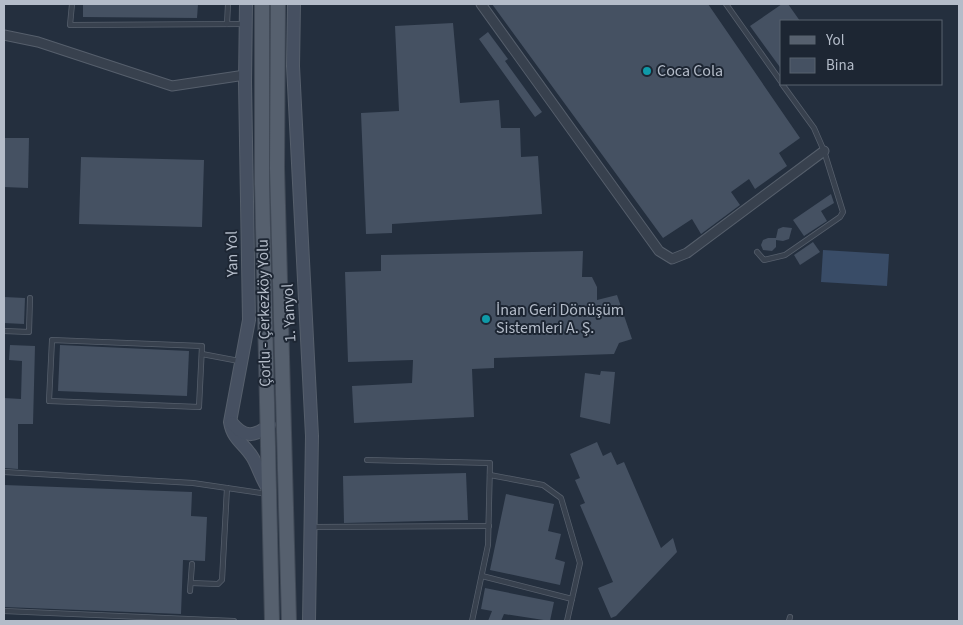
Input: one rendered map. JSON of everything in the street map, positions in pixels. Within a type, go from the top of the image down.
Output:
[{"type":"main road","name":"Yan Yol","points":[[230,422],[243,361],[249,320],[245,75],[246,4]]},
{"type":"main road","name":"Çorlu - Çerkezköy Yolu","points":[[262,4],[262,184],[272,621]]},
{"type":"main road","name":"Çorlu - Çerkezköy Yolu","points":[[278,4],[277,168],[289,621]]},
{"type":"main road","name":"1. Yanyol","points":[[294,4],[293,66],[312,436],[309,621]]},
{"type":"main road","points":[[230,422],[239,431],[252,435],[262,431],[268,425]]},
{"type":"main road","points":[[230,422],[232,433],[252,456],[262,480],[270,492]]},
{"type":"main road","points":[[265,621],[271,584]]},
{"type":"street","points":[[481,4],[659,251],[672,259],[687,253],[824,151]]},
{"type":"street","points":[[4,35],[38,42],[172,86],[245,75]]},
{"type":"lane","points":[[72,4],[70,25],[246,24]]},
{"type":"lane","points":[[227,24],[228,4]]},
{"type":"lane","points":[[726,4],[780,80]]},
{"type":"lane","points":[[757,252],[764,260],[785,255],[840,217],[843,212],[824,151],[814,128],[783,85]]},
{"type":"lane","points":[[4,331],[29,332],[30,298]]},
{"type":"lane","points":[[52,340],[202,346],[202,354],[199,407],[49,401],[52,340]]},
{"type":"lane","points":[[202,354],[243,361]]},
{"type":"lane","points":[[367,460],[490,462],[488,545],[472,621]]},
{"type":"lane","points":[[4,472],[193,483],[270,492]]},
{"type":"lane","points":[[490,474],[543,485],[561,498],[580,563],[567,621]]},
{"type":"lane","points":[[191,582],[218,584],[222,580],[227,488]]},
{"type":"lane","points":[[310,527],[489,526]]},
{"type":"lane","points":[[190,591],[192,564]]},
{"type":"lane","points":[[482,576],[572,599]]},
{"type":"lane","points":[[4,611],[234,621]]},
{"type":"water","points":[[823,250],[889,254],[887,286],[821,282]]},
{"type":"building","points":[[83,4],[198,4],[197,18],[83,17]]},
{"type":"building","name":"Coca Cola","points":[[492,4],[708,4],[800,138],[779,153],[787,166],[755,189],[749,179],[731,192],[740,205],[701,234],[692,219],[663,238]]},
{"type":"building","points":[[782,4],[788,4],[799,20],[780,20],[780,67],[750,26]]},
{"type":"building","points":[[453,23],[460,103],[499,100],[501,128],[520,128],[521,157],[538,156],[542,214],[392,224],[392,233],[366,234],[361,113],[399,111],[395,26]]},
{"type":"building","points":[[488,32],[508,59],[505,61],[542,112],[535,117],[479,39]]},
{"type":"building","points":[[4,138],[29,138],[28,188],[4,187]]},
{"type":"building","points":[[81,157],[204,160],[202,227],[79,224]]},
{"type":"building","points":[[831,194],[834,203],[821,211],[827,221],[804,236],[793,220]]},
{"type":"building","points":[[783,227],[792,228],[789,239],[783,241],[776,240],[776,247],[772,251],[763,250],[761,245],[763,240],[776,238],[778,229]]},
{"type":"building","points":[[813,242],[820,252],[800,265],[794,255]]},
{"type":"building","name":"İnan Geri Dönüşüm Sistemleri A. Ş.","points":[[583,251],[582,277],[592,277],[597,287],[597,300],[617,295],[632,339],[619,343],[614,354],[494,358],[494,368],[472,369],[474,417],[354,423],[352,386],[412,383],[413,360],[348,362],[345,272],[381,271],[381,255]]},
{"type":"building","points":[[4,297],[25,298],[24,324],[4,323]]},
{"type":"building","points":[[10,345],[35,346],[33,424],[18,424],[18,469],[4,468],[4,398],[21,399],[22,361],[9,360]]},
{"type":"building","points":[[60,345],[189,351],[187,396],[58,391]]},
{"type":"building","points":[[601,371],[615,372],[610,424],[580,417],[585,373],[600,375]]},
{"type":"building","points":[[597,442],[603,456],[611,452],[617,465],[624,462],[661,548],[673,538],[677,552],[616,616],[611,618],[598,588],[613,582],[580,505],[585,503],[575,480],[580,478],[570,454]]},
{"type":"building","points":[[466,473],[468,520],[344,523],[343,476]]},
{"type":"building","points":[[4,485],[192,492],[191,516],[207,517],[205,561],[183,560],[181,614],[4,607]]},
{"type":"building","points":[[506,494],[554,504],[548,531],[561,534],[555,559],[565,562],[560,585],[490,570]]},
{"type":"building","points":[[485,588],[554,602],[550,621],[504,614],[501,621],[488,621],[492,611],[481,609]]},
{"type":"place","name":"Coca Cola","points":[[647,71]]},
{"type":"place","name":"İnan Geri Dönüşüm Sistemleri A. Ş.","points":[[486,319]]}]
